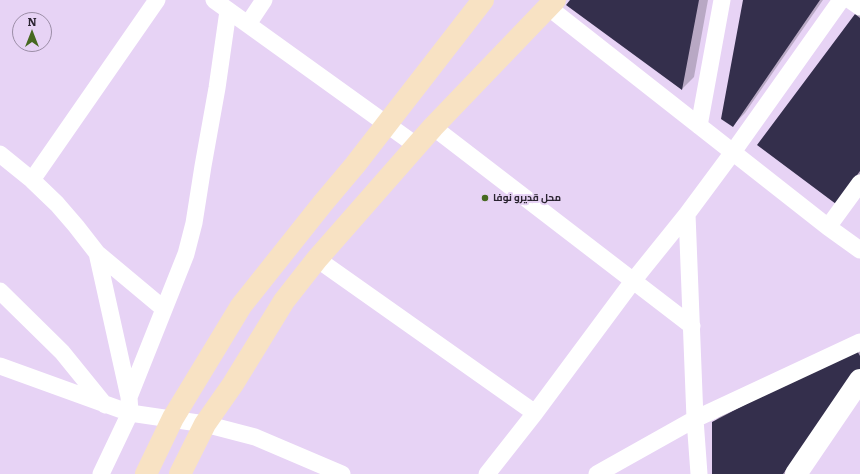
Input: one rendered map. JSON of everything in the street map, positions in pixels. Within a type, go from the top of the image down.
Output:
[{"type":"main road","points":[[146,474],[173,418],[241,306],[388,124],[483,0]]},
{"type":"main road","points":[[180,474],[205,424],[233,384],[284,301],[316,259],[433,127],[551,3]]},
{"type":"street","points":[[32,180],[157,0]]},
{"type":"street","points":[[214,0],[388,124],[416,146]]},
{"type":"street","points":[[248,24],[264,0]]},
{"type":"street","points":[[699,126],[722,0]]},
{"type":"street","points":[[487,474],[535,413],[632,281],[687,214],[841,0]]},
{"type":"street","points":[[850,0],[860,7]]},
{"type":"street","points":[[551,3],[699,126],[828,227],[860,250]]},
{"type":"street","points":[[101,474],[130,405],[164,309],[186,254],[194,223],[228,11]]},
{"type":"street","points":[[433,127],[692,326]]},
{"type":"street","points":[[0,154],[32,180],[57,204],[97,253],[164,309]]},
{"type":"street","points":[[828,227],[860,183]]},
{"type":"street","points":[[687,214],[698,474]]},
{"type":"street","points":[[97,253],[130,405]]},
{"type":"street","points":[[316,259],[535,413]]},
{"type":"street","points":[[0,291],[62,352],[105,405]]},
{"type":"street","points":[[597,474],[695,419],[860,342]]},
{"type":"street","points":[[0,366],[105,405],[130,405],[152,417],[173,418],[205,424],[255,437],[342,474]]},
{"type":"street","points":[[796,474],[860,380]]},
{"type":"building","points":[[570,0],[699,0],[682,90],[566,5]]},
{"type":"building","points":[[743,0],[820,0],[733,127],[721,119]]},
{"type":"building","points":[[855,14],[860,18],[860,171],[836,204],[757,145]]},
{"type":"building","points":[[855,347],[860,356],[860,369],[783,474],[712,474],[712,422]]},
{"type":"place","name":"محل قديرو نوفا","points":[[485,198]]}]
